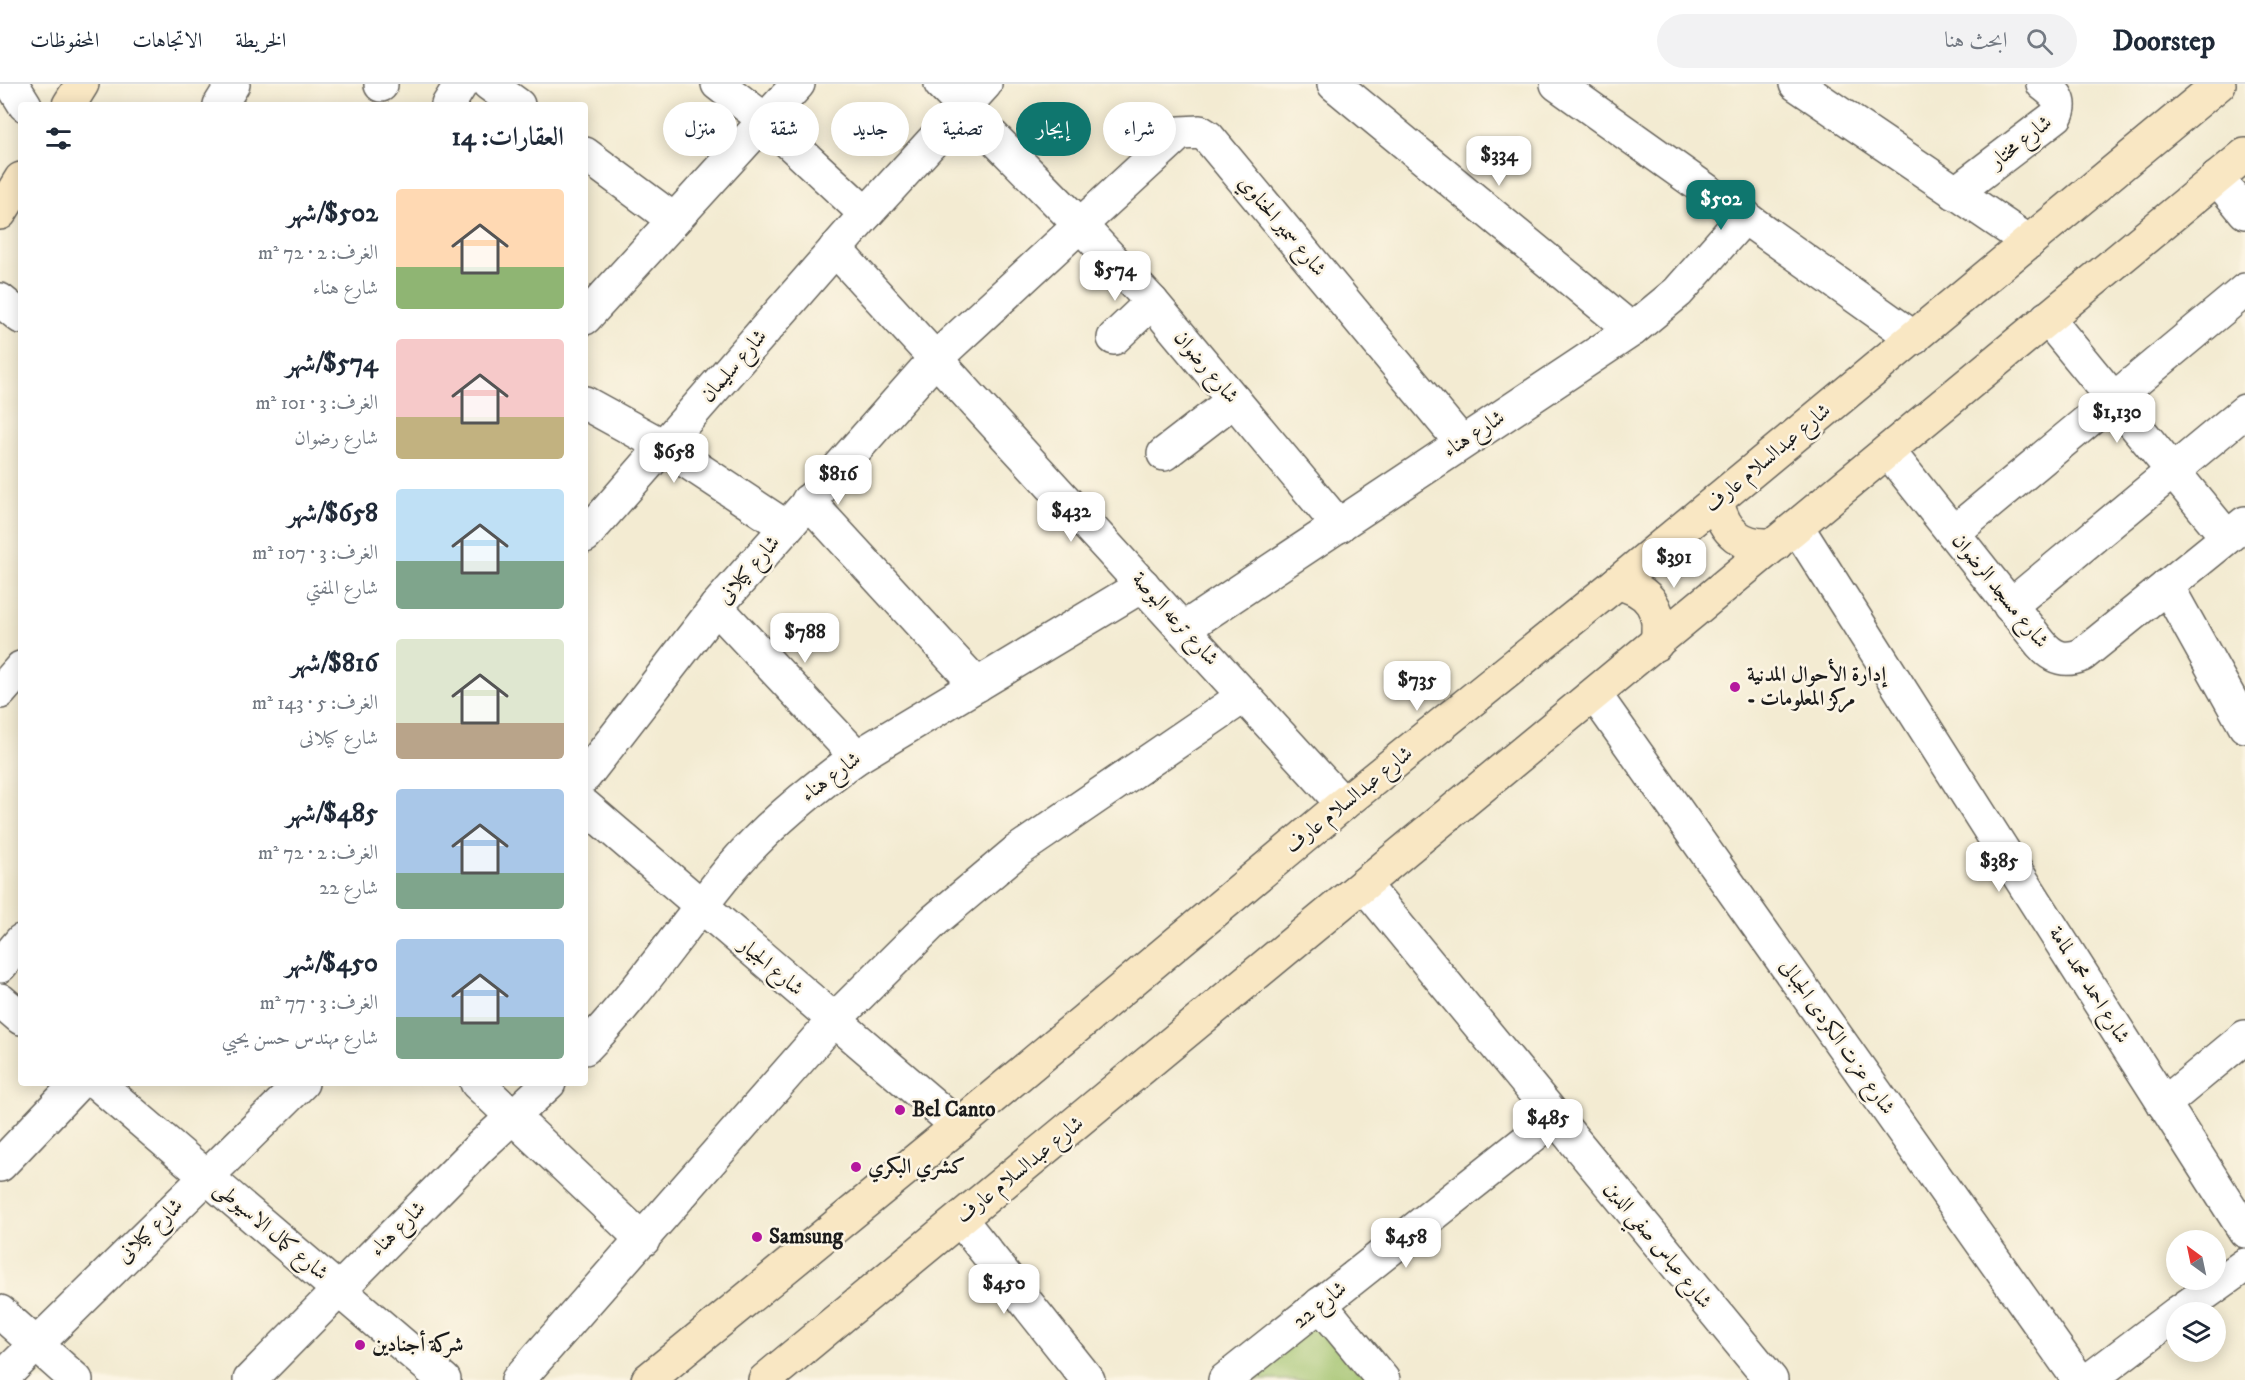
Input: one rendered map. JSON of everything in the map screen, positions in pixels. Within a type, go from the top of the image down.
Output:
[{"type":"main road","name":"شارع عبدالسلام عارف","points":[[648,1380],[958,1126],[1343,804],[1617,583],[2219,84]]},
{"type":"main road","name":"شارع عبدالسلام عارف","points":[[765,1380],[1365,886],[2245,155]]},
{"type":"main road","points":[[0,213],[18,184]]},
{"type":"main road","points":[[1717,500],[1725,527],[1735,538],[1762,546],[1787,535]]},
{"type":"main road","points":[[1617,583],[1631,585],[1643,592],[1653,603],[1659,623],[1656,644]]},
{"type":"street","points":[[12,84],[23,102]]},
{"type":"street","points":[[222,102],[233,84]]},
{"type":"street","points":[[450,102],[461,84]]},
{"type":"street","points":[[489,84],[514,102]]},
{"type":"street","points":[[718,84],[749,108]]},
{"type":"street","points":[[782,102],[798,84]]},
{"type":"street","points":[[1334,84],[1632,330]]},
{"type":"street","points":[[1557,84],[1914,338]]},
{"type":"street","points":[[1796,84],[2029,242]]},
{"type":"street","name":"شارع مختار","points":[[1955,193],[2056,116],[2060,108],[2059,100],[2043,84]]},
{"type":"street","name":"شارع سليمان","points":[[588,533],[866,214],[964,91]]},
{"type":"street","name":"شارع رضوان","points":[[964,91],[1080,225],[1152,302],[1339,526]]},
{"type":"street","name":"شارع سمير الحناوي","points":[[1080,225],[1172,138],[1180,132],[1200,132],[1208,137],[1461,442]]},
{"type":"street","points":[[588,315],[749,138]]},
{"type":"street","points":[[588,156],[674,220]]},
{"type":"street","points":[[804,156],[866,214]]},
{"type":"street","points":[[2217,178],[2245,212]]},
{"type":"street","name":"شارع هناء","points":[[1183,629],[1632,330],[1678,292],[1744,216]]},
{"type":"street","name":"شارع كيلانى","points":[[588,772],[716,607],[936,358],[1080,225]]},
{"type":"street","name":"شارع ترعه البوصة","points":[[835,249],[1343,804]]},
{"type":"street","points":[[1953,533],[2245,290]]},
{"type":"street","points":[[0,300],[18,315]]},
{"type":"street","points":[[1114,339],[1152,302]]},
{"type":"street","points":[[2047,318],[2173,471],[2236,530]]},
{"type":"street","points":[[1164,454],[1234,400]]},
{"type":"street","points":[[588,405],[665,447],[786,527]]},
{"type":"street","points":[[2010,606],[2245,411]]},
{"type":"street","name":"شارع مسجد الرضوان","points":[[1888,451],[2010,606],[2048,652],[2055,657],[2073,658],[2082,655],[2236,530]]},
{"type":"street","points":[[808,501],[977,685]]},
{"type":"street","name":"شارع احمد محمد لمامة","points":[[1787,535],[2164,1104],[2245,1232]]},
{"type":"street","name":"شارع هناء","points":[[588,1044],[635,993],[734,865],[790,809],[857,757],[1143,585]]},
{"type":"street","points":[[2167,586],[2245,726]]},
{"type":"street","points":[[716,607],[857,757]]},
{"type":"street","name":"شارع عزت الكردى الجبالى","points":[[1594,695],[2079,1380]]},
{"type":"street","points":[[518,1380],[834,1020],[935,920],[981,878],[1017,851],[1244,696]]},
{"type":"street","name":"شارع الجيار","points":[[588,809],[958,1126]]},
{"type":"street","name":"شارع عباس صفي الدين","points":[[1365,886],[1771,1380]]},
{"type":"street","points":[[0,966],[18,945]]},
{"type":"street","points":[[0,1000],[18,1015]]},
{"type":"street","points":[[2164,1104],[2245,1037]]},
{"type":"street","points":[[0,1165],[75,1086]]},
{"type":"street","name":"شارع كمال الاسيوطى","points":[[100,1086],[444,1380]]},
{"type":"street","name":"شارع كيلانى","points":[[0,1380],[299,1086]]},
{"type":"street","points":[[480,1086],[643,1240]]},
{"type":"street","name":"شارع هناء","points":[[250,1380],[338,1288],[546,1086]]},
{"type":"street","name":"شارع 22","points":[[1226,1380],[1555,1118]]},
{"type":"street","points":[[960,1219],[1088,1380]]},
{"type":"street","points":[[2193,1302],[2245,1265]]},
{"type":"street","points":[[1320,1304],[1383,1380]]},
{"type":"street","points":[[0,1312],[76,1380]]},
{"type":"street","points":[[2089,1380],[2166,1322]]},
{"type":"green space","points":[[1320,1308],[1379,1380],[1229,1380]]},
{"type":"place","name":"إدارة الأحوال المدنية - مركز المعلومات","points":[[1735,687]]},
{"type":"place","name":"Bel Canto","points":[[900,1110]]},
{"type":"place","name":"كشري البكري","points":[[856,1167]]},
{"type":"place","name":"Samsung","points":[[757,1237]]},
{"type":"place","name":"شركة أجنادين","points":[[360,1345]]}]
